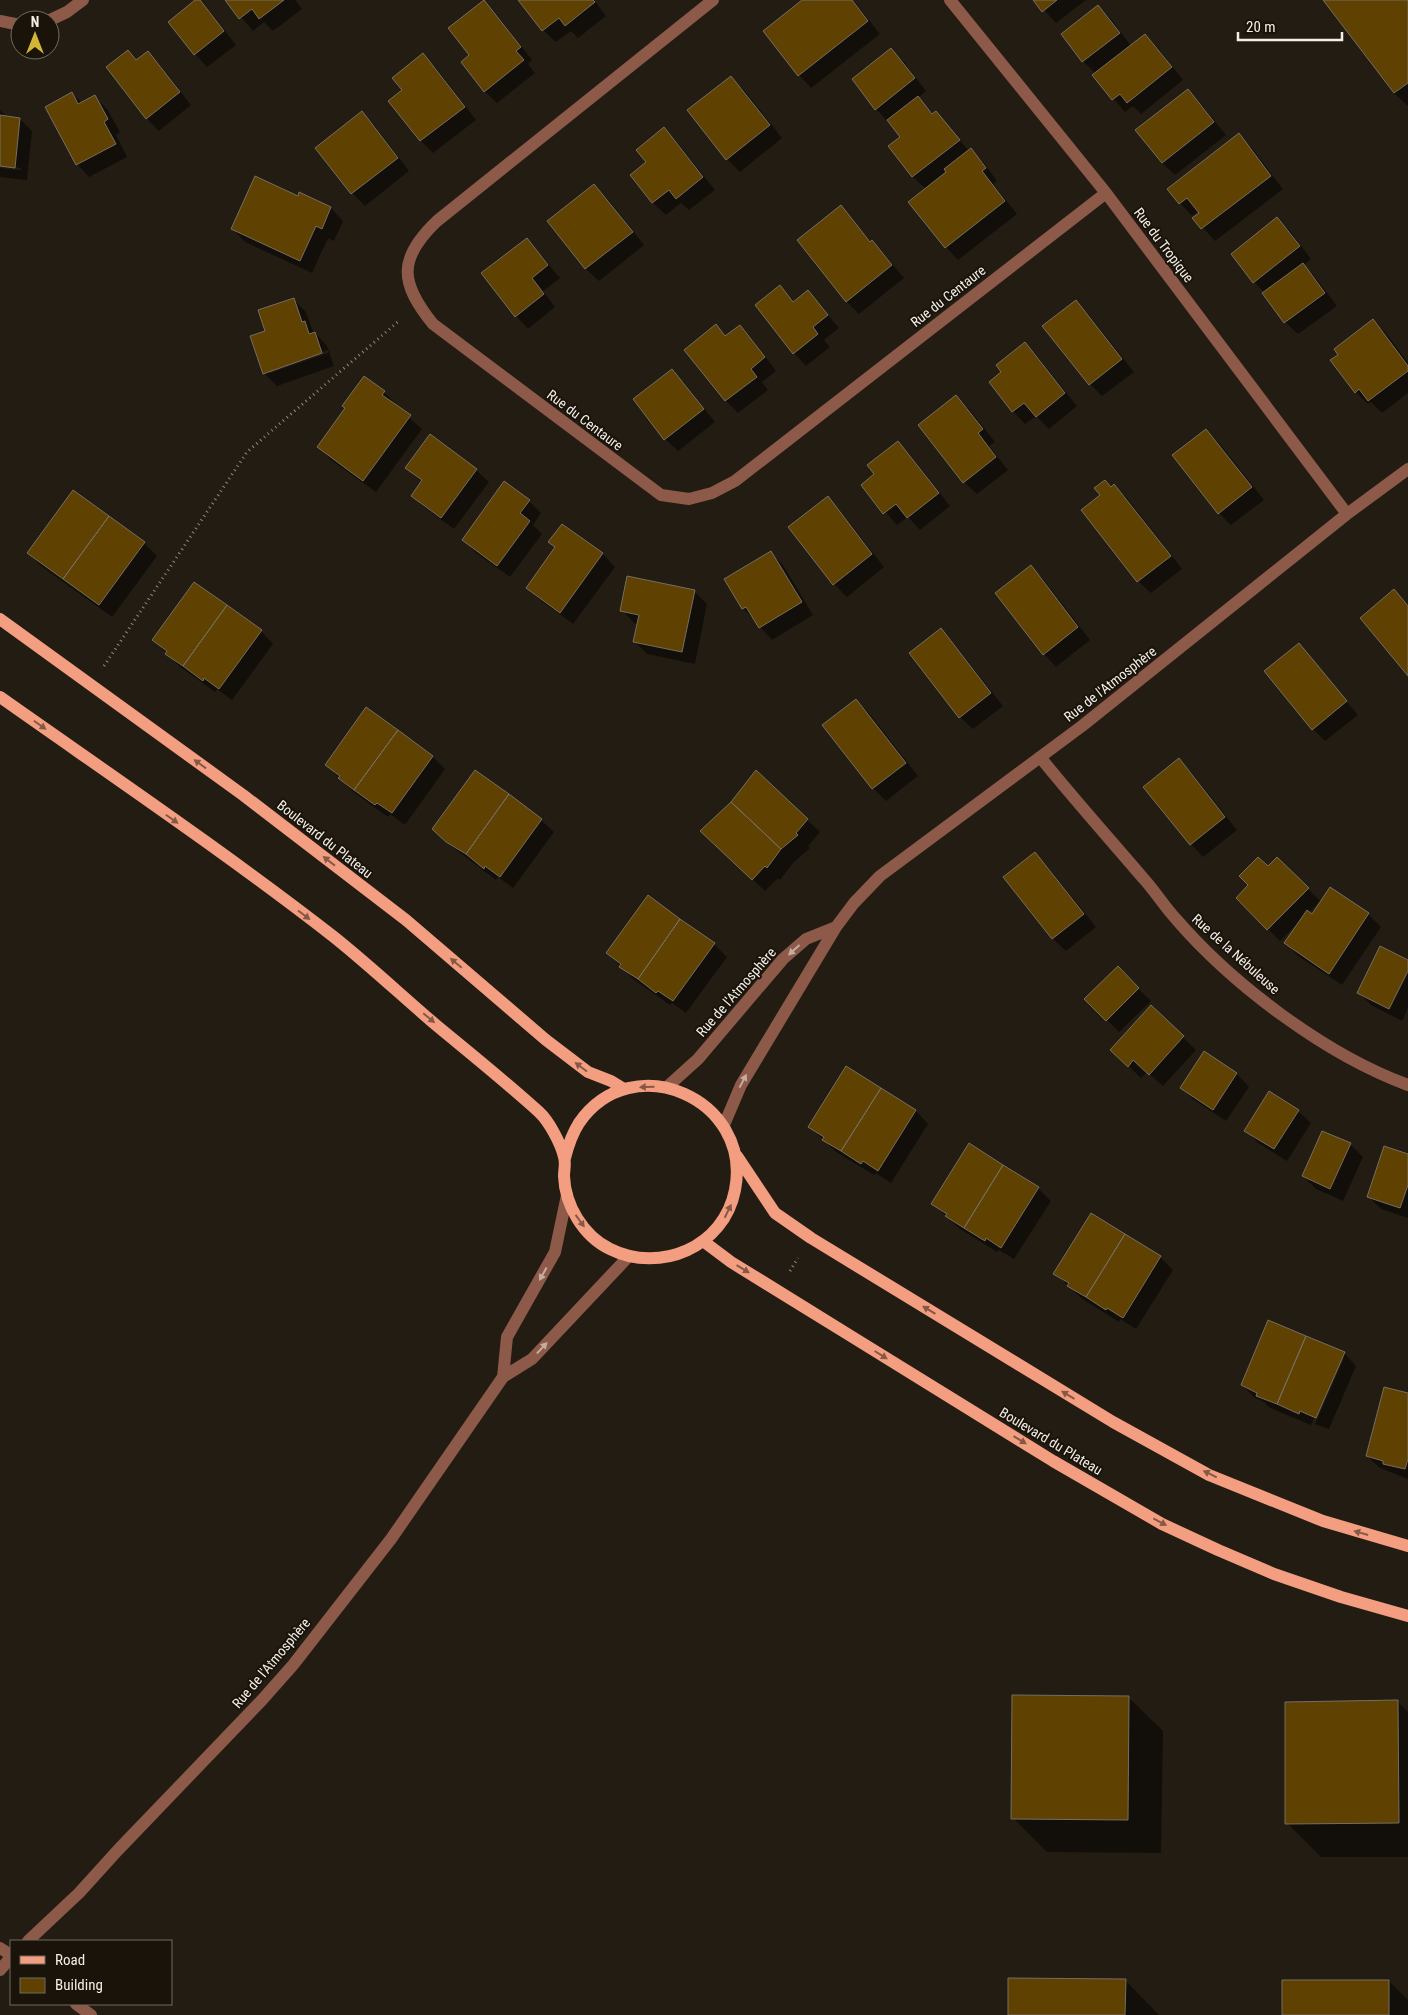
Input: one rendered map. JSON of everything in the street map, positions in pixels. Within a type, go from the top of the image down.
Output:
[{"type":"main road","name":"Boulevard du Plateau","points":[[0,619],[243,795],[406,920],[546,1040],[588,1072],[624,1089]]},
{"type":"main road","points":[[0,697],[265,886],[336,940],[543,1116],[552,1129],[565,1158]]},
{"type":"main road","points":[[736,1154],[738,1173],[735,1192],[728,1211],[718,1228],[686,1252],[668,1257],[649,1259],[630,1256],[608,1248],[590,1234],[575,1216],[567,1195],[564,1177],[565,1158],[570,1140],[579,1123],[592,1108],[624,1089],[645,1086],[667,1087],[689,1095],[709,1107],[724,1125],[736,1154],[775,1213],[828,1248],[1113,1422],[1209,1474],[1323,1522],[1408,1546]]},
{"type":"main road","name":"Boulevard du Plateau","points":[[703,1241],[731,1262],[935,1388],[1087,1481],[1162,1524],[1274,1574],[1341,1597],[1408,1616]]},
{"type":"street","points":[[60,15],[82,0]]},
{"type":"street","name":"Rue du Centaure","points":[[712,0],[437,221],[422,236],[410,258],[408,282],[418,305],[433,324],[661,495],[689,499],[712,493],[735,481],[1106,193]]},
{"type":"street","name":"Rue du Tropique","points":[[950,0],[1106,193],[1348,514]]},
{"type":"street","name":"Rue de l'Atmosphère","points":[[724,1125],[741,1085],[836,927],[854,903],[880,876],[1082,726],[1348,514],[1408,469]]},
{"type":"street","name":"Rue de la Nébuleuse","points":[[1040,757],[1176,919],[1236,978],[1269,1005],[1337,1052],[1369,1069],[1408,1084]]},
{"type":"street","name":"Rue de l'Atmosphère","points":[[667,1087],[698,1059],[783,959],[806,939],[836,927]]},
{"type":"street","points":[[504,1377],[507,1337],[555,1252],[567,1195]]},
{"type":"street","name":"Rue de l'Atmosphère","points":[[29,1940],[80,1893],[118,1850],[262,1700],[293,1665],[391,1539],[504,1377],[532,1359],[630,1256]]},
{"type":"street","points":[[0,1970],[10,1957]]},
{"type":"street","points":[[77,2005],[91,2015]]},
{"type":"path","points":[[91,685],[247,452],[418,305]]},
{"type":"path","points":[[787,1276],[800,1255]]},
{"type":"building","points":[[195,0],[200,0],[224,31],[194,55],[168,22]]},
{"type":"building","points":[[225,0],[284,0],[259,19],[252,9],[239,19]]},
{"type":"building","points":[[484,0],[521,47],[516,51],[524,60],[484,92],[461,62],[469,55],[448,28]]},
{"type":"building","points":[[518,0],[593,0],[595,2],[565,26],[559,18],[542,31]]},
{"type":"building","points":[[802,0],[852,0],[868,21],[798,76],[763,31]]},
{"type":"building","points":[[1033,0],[1057,0],[1042,12]]},
{"type":"building","points":[[1323,0],[1408,0],[1408,83],[1394,93]]},
{"type":"building","points":[[1098,5],[1120,33],[1082,62],[1061,34]]},
{"type":"building","points":[[1145,34],[1172,67],[1127,103],[1120,94],[1112,100],[1092,75]]},
{"type":"building","points":[[891,48],[915,78],[875,110],[852,79]]},
{"type":"building","points":[[128,50],[136,60],[148,51],[180,92],[146,119],[106,67]]},
{"type":"building","points":[[423,53],[465,107],[420,141],[388,101],[402,90],[392,78]]},
{"type":"building","points":[[731,76],[770,125],[726,160],[687,110]]},
{"type":"building","points":[[1188,89],[1214,122],[1162,163],[1135,130]]},
{"type":"building","points":[[72,92],[78,104],[95,95],[108,119],[104,122],[116,144],[76,165],[45,107]]},
{"type":"building","points":[[918,96],[932,114],[936,111],[960,140],[912,177],[888,146],[900,137],[887,120]]},
{"type":"building","points":[[362,111],[398,158],[351,194],[315,148]]},
{"type":"building","points":[[0,115],[20,118],[15,168],[0,166]]},
{"type":"building","points":[[664,127],[703,177],[676,199],[669,190],[652,203],[630,175],[646,162],[636,150]]},
{"type":"building","points":[[1239,133],[1271,176],[1201,229],[1192,218],[1199,213],[1187,198],[1179,204],[1167,189]]},
{"type":"building","points":[[971,148],[986,168],[982,171],[1005,201],[945,248],[908,202],[946,172],[944,169]]},
{"type":"building","points":[[255,176],[298,196],[299,192],[331,207],[322,229],[316,226],[300,261],[231,229]]},
{"type":"building","points":[[594,184],[633,232],[585,269],[547,221]]},
{"type":"building","points":[[841,205],[870,242],[872,240],[892,265],[846,302],[797,240]]},
{"type":"building","points":[[1277,217],[1300,246],[1253,283],[1231,254]]},
{"type":"building","points":[[527,238],[548,265],[532,278],[544,294],[515,317],[481,273]]},
{"type":"building","points":[[1303,263],[1325,293],[1284,323],[1262,293]]},
{"type":"building","points":[[780,285],[793,302],[808,290],[828,315],[813,327],[818,334],[793,354],[755,305]]},
{"type":"building","points":[[294,298],[302,322],[305,321],[309,334],[315,332],[322,353],[263,374],[250,336],[265,331],[258,310]]},
{"type":"building","points":[[1076,300],[1122,359],[1089,385],[1042,326]]},
{"type":"building","points":[[1373,319],[1408,366],[1408,371],[1368,401],[1359,389],[1355,393],[1330,360],[1338,355],[1334,349]]},
{"type":"building","points":[[716,324],[725,336],[740,325],[765,357],[751,369],[757,377],[725,401],[684,350]]},
{"type":"building","points":[[1025,342],[1065,393],[1036,417],[1024,403],[1012,412],[989,382],[1001,372],[996,365]]},
{"type":"building","points":[[672,369],[704,409],[664,440],[633,399]]},
{"type":"building","points":[[364,376],[385,391],[382,395],[411,415],[363,481],[317,447],[345,408],[342,406]]},
{"type":"building","points":[[956,395],[983,429],[978,433],[996,457],[963,483],[918,425]]},
{"type":"building","points":[[1206,429],[1252,487],[1218,514],[1172,455]]},
{"type":"building","points":[[430,434],[477,469],[441,518],[411,496],[422,480],[405,468]]},
{"type":"building","points":[[898,441],[939,493],[907,518],[896,504],[883,514],[861,485],[874,474],[867,465]]},
{"type":"building","points":[[1105,480],[1111,487],[1114,484],[1171,556],[1137,582],[1081,510],[1100,495],[1094,488]]},
{"type":"building","points":[[504,481],[530,500],[520,513],[530,521],[497,566],[462,540]]},
{"type":"building","points":[[73,490],[109,516],[63,579],[27,553]]},
{"type":"building","points":[[828,496],[872,554],[833,585],[788,527]]},
{"type":"building","points":[[109,516],[145,542],[99,605],[63,579]]},
{"type":"building","points":[[562,524],[603,553],[560,613],[526,588],[555,547],[548,542]]},
{"type":"building","points":[[771,551],[802,602],[759,628],[746,607],[742,609],[724,579]]},
{"type":"building","points":[[1031,565],[1078,627],[1043,655],[995,593]]},
{"type":"building","points":[[627,576],[695,590],[682,652],[633,642],[639,615],[620,611]]},
{"type":"building","points":[[194,582],[227,605],[183,666],[165,654],[167,651],[152,640]]},
{"type":"building","points":[[1394,589],[1408,606],[1408,676],[1360,618]]},
{"type":"building","points":[[227,605],[262,630],[219,689],[204,678],[203,681],[183,666]]},
{"type":"building","points":[[941,628],[991,693],[959,718],[909,653]]},
{"type":"building","points":[[1299,643],[1347,701],[1312,730],[1264,671]]},
{"type":"building","points":[[856,699],[906,763],[872,789],[822,725]]},
{"type":"building","points":[[366,707],[398,730],[354,790],[325,765]]},
{"type":"building","points":[[398,730],[433,756],[392,813],[377,803],[375,805],[354,790]]},
{"type":"building","points":[[1179,758],[1225,817],[1190,845],[1143,787]]},
{"type":"building","points":[[475,770],[509,794],[466,854],[446,842],[432,829]]},
{"type":"building","points":[[756,770],[808,819],[796,833],[798,835],[781,849],[731,802]]},
{"type":"building","points":[[509,794],[542,819],[500,877],[485,866],[484,869],[466,854]]},
{"type":"building","points":[[731,802],[781,849],[767,868],[765,866],[752,880],[700,831]]},
{"type":"building","points":[[1035,852],[1084,914],[1052,939],[1003,877]]},
{"type":"building","points":[[1258,857],[1268,866],[1277,857],[1309,888],[1267,930],[1236,898],[1248,885],[1239,876]]},
{"type":"building","points":[[1330,887],[1369,913],[1329,974],[1284,943],[1307,910],[1312,914]]},
{"type":"building","points":[[648,895],[680,919],[638,979],[619,967],[621,964],[606,953]]},
{"type":"building","points":[[680,919],[715,943],[673,1001],[658,991],[656,993],[638,979]]},
{"type":"building","points":[[1380,946],[1408,960],[1408,971],[1389,1009],[1357,993]]},
{"type":"building","points":[[1118,966],[1139,988],[1106,1021],[1084,999]]},
{"type":"building","points":[[1151,1005],[1184,1036],[1149,1075],[1133,1060],[1128,1067],[1110,1050]]},
{"type":"building","points":[[1204,1051],[1237,1073],[1213,1110],[1180,1088]]},
{"type":"building","points":[[846,1066],[881,1088],[841,1151],[822,1140],[824,1137],[808,1127]]},
{"type":"building","points":[[881,1088],[916,1110],[878,1171],[863,1161],[861,1164],[841,1151]]},
{"type":"building","points":[[1269,1091],[1299,1110],[1274,1149],[1244,1131]]},
{"type":"building","points":[[1322,1131],[1351,1143],[1330,1189],[1302,1176]]},
{"type":"building","points":[[969,1143],[1003,1165],[964,1228],[931,1204]]},
{"type":"building","points":[[1384,1146],[1408,1154],[1408,1185],[1400,1208],[1367,1197]]},
{"type":"building","points":[[1003,1165],[1039,1187],[1001,1248],[986,1238],[985,1241],[964,1228]]},
{"type":"building","points":[[1091,1213],[1125,1234],[1086,1297],[1067,1286],[1069,1283],[1053,1274]]},
{"type":"building","points":[[1125,1234],[1161,1256],[1123,1318],[1086,1297]]},
{"type":"building","points":[[1268,1320],[1306,1336],[1277,1404],[1256,1396],[1257,1393],[1241,1385]]},
{"type":"building","points":[[1306,1336],[1345,1352],[1316,1418],[1300,1411],[1299,1414],[1277,1404]]},
{"type":"building","points":[[1384,1387],[1408,1393],[1408,1459],[1405,1469],[1383,1464],[1383,1461],[1366,1456]]},
{"type":"building","points":[[1012,1695],[1129,1696],[1128,1820],[1011,1819]]},
{"type":"building","points":[[1398,1700],[1399,1823],[1285,1824],[1285,1702]]},
{"type":"building","points":[[1008,1978],[1126,1979],[1125,2015],[1008,2015]]},
{"type":"building","points":[[1282,1980],[1389,1980],[1389,2015],[1282,2015]]}]
